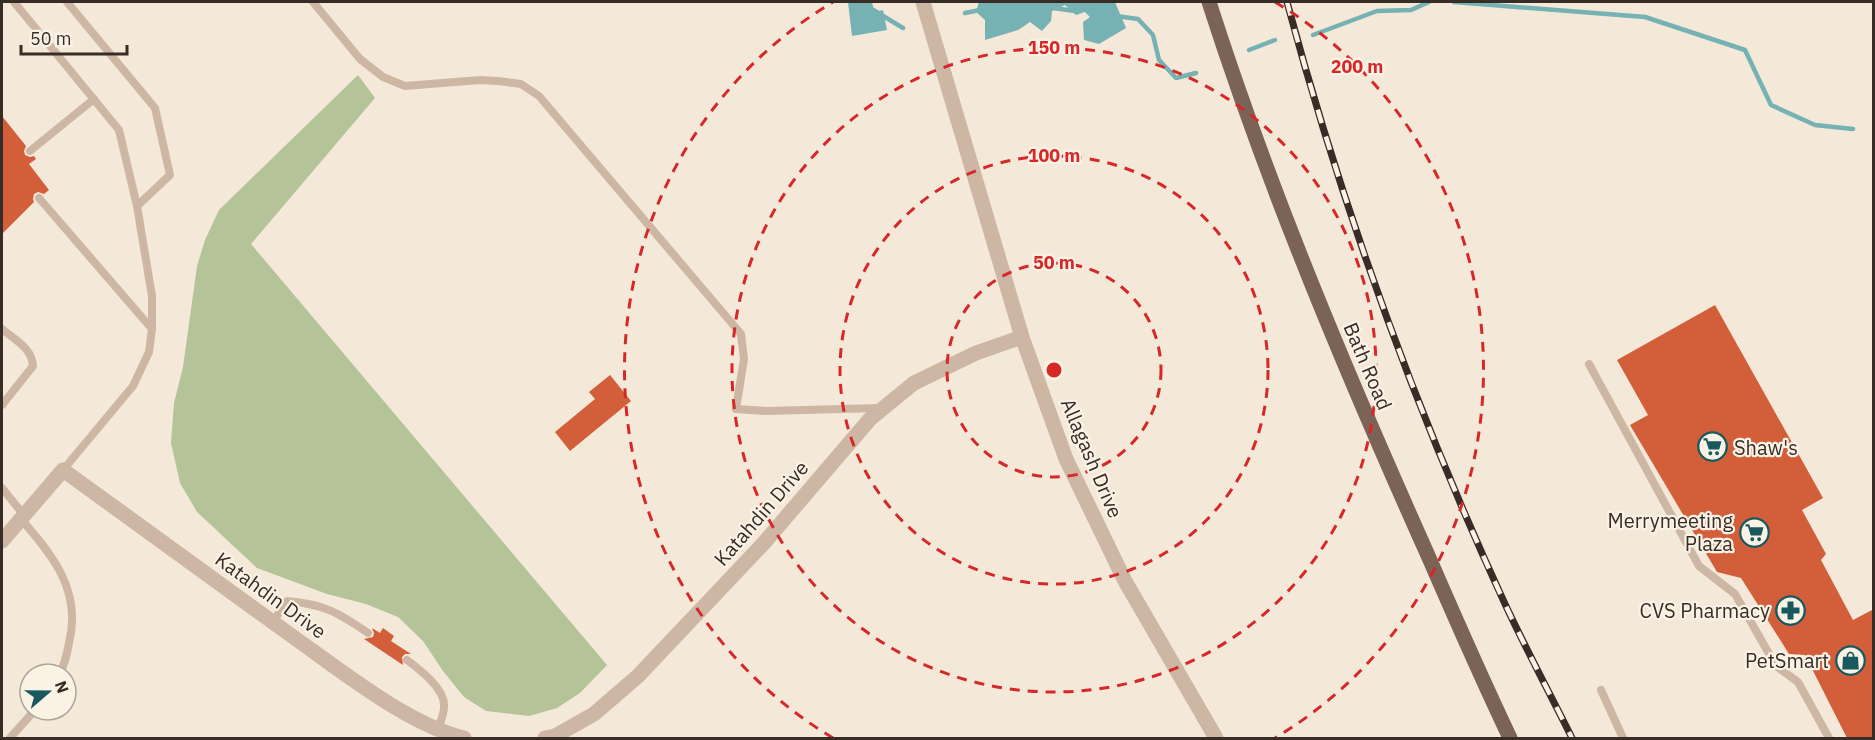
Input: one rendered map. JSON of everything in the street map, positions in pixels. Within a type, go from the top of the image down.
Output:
[{"type":"main road","name":"Bath Road","points":[[1209,2],[1253,131],[1344,366],[1510,738]]},
{"type":"street","name":"Allagash Drive","points":[[923,2],[1022,337],[1066,459],[1120,570],[1216,738]]},
{"type":"street","name":"Katahdin Drive","points":[[545,738],[555,736],[594,714],[639,676],[763,544],[870,419],[883,408],[914,383],[976,353],[1022,337]]},
{"type":"street","name":"Katahdin Drive","points":[[63,470],[341,671],[399,709],[438,730],[464,738]]},
{"type":"street","points":[[2,541],[21,516],[63,470]]},
{"type":"lane","points":[[14,2],[119,130],[137,206],[152,296],[152,330],[149,352],[133,386],[63,470]]},
{"type":"lane","points":[[67,2],[155,108],[171,175],[137,206]]},
{"type":"lane","points":[[313,2],[360,59],[383,77],[405,86],[480,80],[498,81],[521,84],[539,96],[741,334],[744,359],[736,409],[766,411],[883,408]]},
{"type":"lane","points":[[30,151],[94,99]]},
{"type":"lane","points":[[39,198],[152,330]]},
{"type":"lane","points":[[2,329],[28,350],[33,357],[33,366],[2,405]]},
{"type":"lane","points":[[1589,364],[1700,566],[1735,594],[1776,666],[1798,682],[1828,738]]},
{"type":"lane","points":[[2,488],[62,573],[70,596],[73,628],[64,662]]},
{"type":"lane","points":[[273,622],[287,601],[304,602],[332,610],[368,633]]},
{"type":"lane","points":[[406,660],[432,682],[444,702],[438,730]]},
{"type":"lane","points":[[1601,690],[1623,738]]},
{"type":"lane","points":[[10,738],[24,722]]},
{"type":"green space","points":[[358,75],[375,98],[251,244],[607,665],[580,693],[557,708],[529,716],[486,711],[464,697],[423,641],[398,617],[257,568],[197,512],[180,483],[171,443],[174,403],[183,367],[197,266],[205,240],[219,210]]},
{"type":"water","points":[[848,2],[872,2],[874,12],[883,10],[887,30],[852,36]]},
{"type":"water","points":[[979,2],[1115,2],[1126,28],[1099,44],[1084,40],[1083,22],[1090,17],[1085,12],[1076,15],[1065,5],[1052,11],[1051,21],[1042,31],[1030,22],[1018,30],[985,40],[985,20],[976,12]]},
{"type":"building","points":[[2,116],[26,146],[25,155],[34,156],[36,159],[29,164],[49,190],[44,194],[38,192],[34,194],[34,202],[2,234]]},
{"type":"building","name":"Merrymeeting Plaza","points":[[1715,305],[1823,498],[1802,510],[1826,554],[1821,560],[1853,620],[1874,609],[1874,738],[1847,738],[1805,655],[1789,654],[1741,578],[1717,572],[1630,425],[1648,415],[1617,360]]},
{"type":"building","points":[[610,375],[631,401],[570,451],[555,432],[595,399],[589,392]]},
{"type":"building","points":[[372,628],[380,633],[383,628],[394,636],[391,641],[411,654],[405,654],[402,657],[403,665],[364,639],[373,637]]},
{"type":"waterway","points":[[860,2],[903,28]]},
{"type":"waterway","points":[[1313,35],[1377,11],[1411,10],[1429,2]]},
{"type":"waterway","points":[[1454,2],[1645,17],[1745,50],[1771,105],[1815,125],[1853,129]]},
{"type":"waterway","points":[[1053,8],[1075,11]]},
{"type":"waterway","points":[[965,13],[980,10]]},
{"type":"waterway","points":[[1116,16],[1138,19],[1153,35],[1159,60],[1176,78],[1196,73]]},
{"type":"waterway","points":[[1249,50],[1275,40]]},
{"type":"railway","points":[[1287,2],[1357,232],[1411,383],[1505,604],[1572,738]]},
{"type":"place","name":"Shaw's","points":[[1713,447]]},
{"type":"place","name":"Merrymeeting Plaza","points":[[1754,532]]},
{"type":"place","name":"CVS Pharmacy","points":[[1791,610]]},
{"type":"place","name":"PetSmart","points":[[1850,660]]}]
